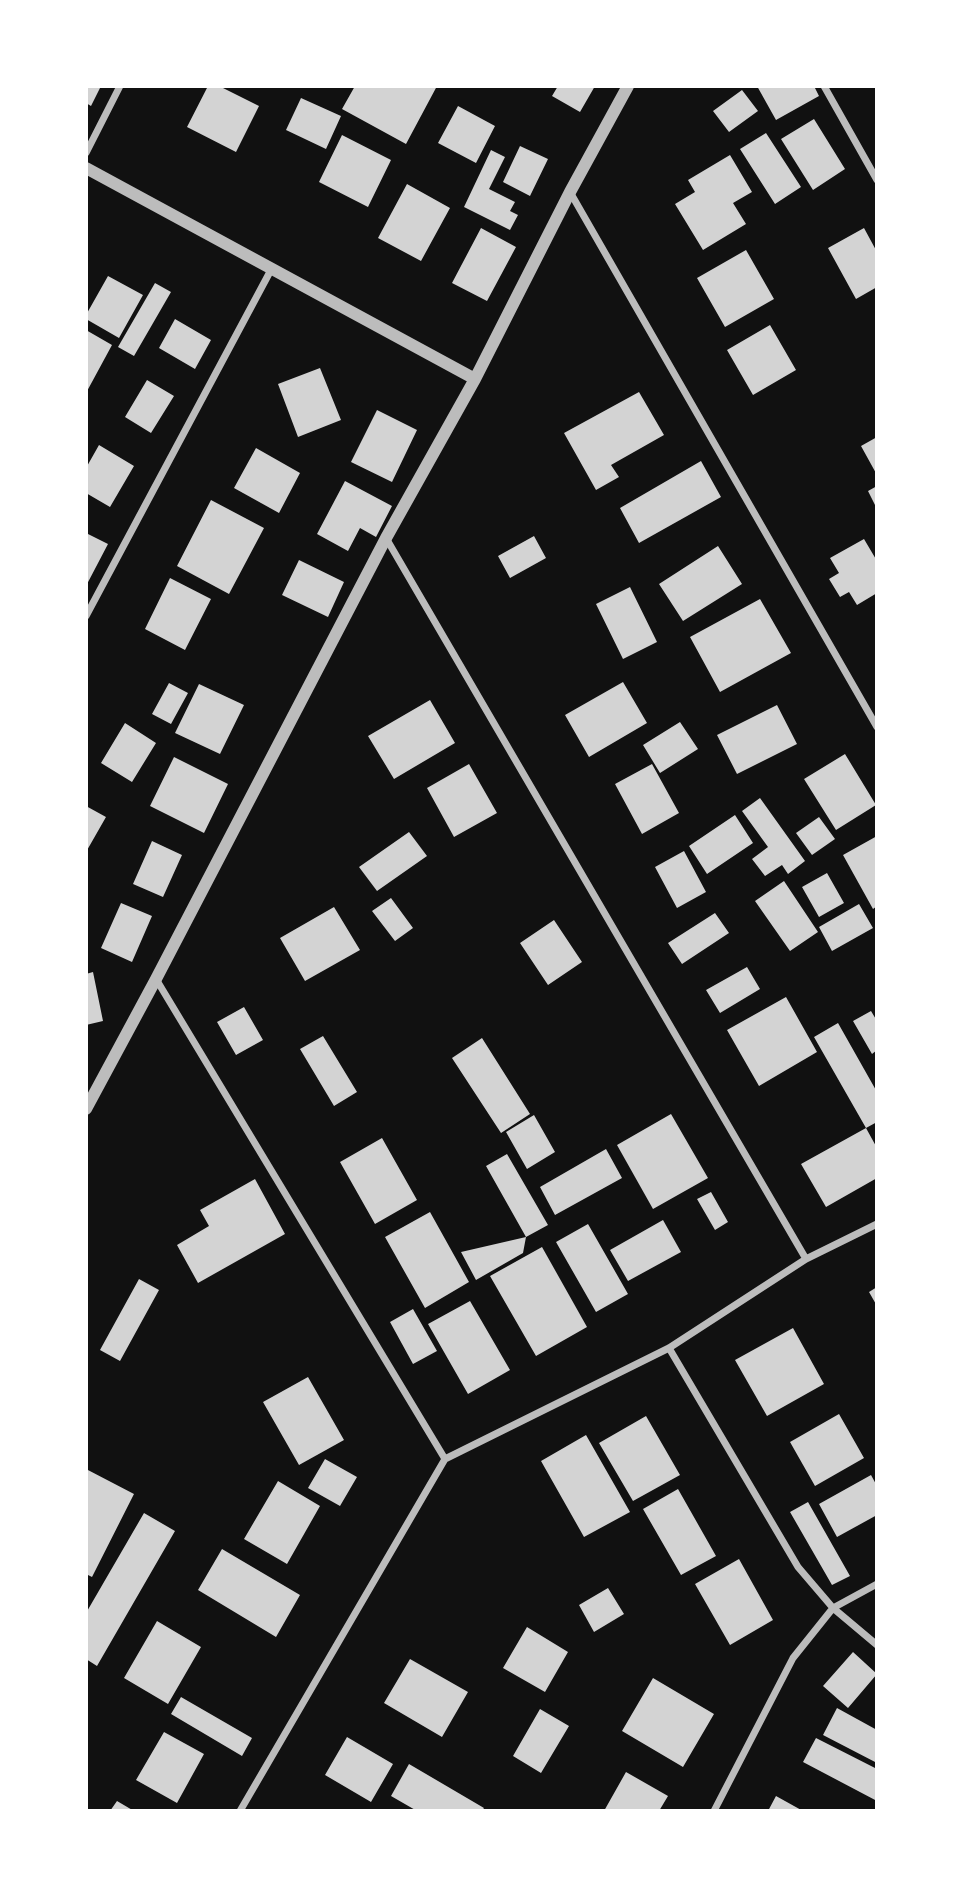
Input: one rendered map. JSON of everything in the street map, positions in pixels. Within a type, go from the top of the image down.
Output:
[{"type":"street","points":[[86,153],[120,86]]},
{"type":"street","points":[[87,1105],[156,979],[386,538],[475,379],[570,192],[628,86]]},
{"type":"street","points":[[824,86],[877,180]]},
{"type":"street","points":[[86,168],[475,379]]},
{"type":"street","points":[[570,192],[877,727]]},
{"type":"street","points":[[86,615],[272,268]]},
{"type":"street","points":[[386,538],[806,1259]]},
{"type":"street","points":[[156,979],[445,1460]]},
{"type":"street","points":[[240,1811],[445,1460],[668,1348],[806,1259],[877,1224]]},
{"type":"street","points":[[668,1348],[798,1567],[832,1608],[877,1645]]},
{"type":"street","points":[[715,1811],[793,1658],[832,1608],[877,1584]]},
{"type":"building","points":[[86,86],[101,86],[91,106],[86,103]]},
{"type":"building","points":[[208,86],[219,86],[259,106],[236,152],[187,127]]},
{"type":"building","points":[[355,86],[437,86],[406,144],[342,109]]},
{"type":"building","points":[[558,86],[595,86],[580,112],[552,96]]},
{"type":"building","points":[[757,86],[814,86],[819,96],[776,120]]},
{"type":"building","points":[[742,90],[758,111],[729,132],[713,111]]},
{"type":"building","points":[[301,98],[341,116],[326,149],[286,130]]},
{"type":"building","points":[[458,106],[495,126],[476,163],[438,143]]},
{"type":"building","points":[[814,119],[845,169],[813,190],[781,139]]},
{"type":"building","points":[[766,133],[801,187],[775,204],[740,149]]},
{"type":"building","points":[[342,135],[391,160],[368,207],[319,182]]},
{"type":"building","points":[[520,146],[548,159],[530,196],[503,182]]},
{"type":"building","points":[[491,150],[505,157],[489,189],[515,202],[510,211],[518,215],[510,230],[464,207]]},
{"type":"building","points":[[730,155],[752,192],[733,203],[746,224],[703,250],[675,204],[695,192],[688,180]]},
{"type":"building","points":[[407,184],[450,208],[421,261],[378,238]]},
{"type":"building","points":[[481,228],[516,247],[487,301],[452,283]]},
{"type":"building","points":[[864,228],[877,252],[877,287],[856,299],[828,248]]},
{"type":"building","points":[[746,250],[774,299],[725,327],[697,278]]},
{"type":"building","points":[[108,276],[143,295],[119,338],[86,319]]},
{"type":"building","points":[[155,283],[171,292],[134,356],[118,347]]},
{"type":"building","points":[[175,319],[211,340],[195,369],[159,348]]},
{"type":"building","points":[[770,325],[796,370],[753,395],[727,350]]},
{"type":"building","points":[[86,330],[112,345],[86,393]]},
{"type":"building","points":[[320,368],[341,420],[298,437],[278,384]]},
{"type":"building","points":[[147,380],[174,396],[151,433],[125,417]]},
{"type":"building","points":[[639,392],[664,435],[611,465],[619,477],[596,490],[564,433]]},
{"type":"building","points":[[377,410],[417,430],[392,482],[351,462]]},
{"type":"building","points":[[877,437],[877,475],[861,446]]},
{"type":"building","points":[[99,445],[134,466],[110,507],[86,493],[86,468]]},
{"type":"building","points":[[256,448],[300,473],[279,513],[234,488]]},
{"type":"building","points":[[701,461],[721,497],[639,543],[620,508]]},
{"type":"building","points":[[345,481],[392,506],[376,537],[360,528],[348,551],[317,534]]},
{"type":"building","points":[[877,486],[877,509],[868,491]]},
{"type":"building","points":[[211,500],[264,528],[229,594],[177,566]]},
{"type":"building","points":[[86,533],[108,544],[86,586]]},
{"type":"building","points":[[534,536],[546,558],[510,578],[498,556]]},
{"type":"building","points":[[864,539],[877,561],[877,593],[857,605],[849,592],[840,597],[829,579],[839,573],[830,558]]},
{"type":"building","points":[[718,546],[742,584],[683,621],[659,584]]},
{"type":"building","points":[[299,560],[344,582],[328,617],[282,595]]},
{"type":"building","points":[[170,578],[211,599],[185,650],[145,629]]},
{"type":"building","points":[[630,587],[657,642],[623,659],[596,604]]},
{"type":"building","points":[[760,599],[791,653],[720,692],[690,637]]},
{"type":"building","points":[[623,682],[647,723],[589,757],[565,715]]},
{"type":"building","points":[[169,683],[188,693],[171,724],[152,714]]},
{"type":"building","points":[[199,684],[244,705],[220,754],[175,733]]},
{"type":"building","points":[[430,700],[455,743],[394,779],[368,736]]},
{"type":"building","points":[[777,705],[797,744],[737,774],[717,735]]},
{"type":"building","points":[[680,722],[698,749],[660,773],[643,745]]},
{"type":"building","points":[[125,723],[156,743],[132,782],[101,763]]},
{"type":"building","points":[[845,754],[876,805],[836,830],[804,779]]},
{"type":"building","points":[[174,757],[228,784],[204,833],[150,806]]},
{"type":"building","points":[[469,764],[497,813],[454,837],[427,788]]},
{"type":"building","points":[[652,764],[679,813],[642,834],[615,784]]},
{"type":"building","points":[[760,798],[805,861],[788,874],[782,865],[765,876],[752,859],[768,847],[742,811]]},
{"type":"building","points":[[86,806],[106,817],[86,852]]},
{"type":"building","points":[[735,815],[753,843],[707,874],[689,846]]},
{"type":"building","points":[[819,817],[835,839],[812,855],[796,833]]},
{"type":"building","points":[[409,832],[427,856],[377,891],[359,867]]},
{"type":"building","points":[[877,836],[877,906],[873,909],[843,855]]},
{"type":"building","points":[[152,841],[182,855],[163,897],[133,884]]},
{"type":"building","points":[[684,851],[706,892],[677,908],[655,867]]},
{"type":"building","points":[[827,873],[844,903],[819,917],[802,887]]},
{"type":"building","points":[[784,881],[818,932],[790,951],[755,901]]},
{"type":"building","points":[[391,898],[413,928],[395,941],[372,911]]},
{"type":"building","points":[[121,903],[152,916],[132,962],[101,948]]},
{"type":"building","points":[[859,904],[873,928],[832,951],[819,927]]},
{"type":"building","points":[[334,907],[360,950],[305,981],[280,938]]},
{"type":"building","points":[[715,913],[729,933],[682,964],[668,943]]},
{"type":"building","points":[[554,920],[582,962],[548,985],[520,943]]},
{"type":"building","points":[[747,967],[760,989],[720,1013],[706,990]]},
{"type":"building","points":[[93,972],[103,1021],[86,1025],[86,974]]},
{"type":"building","points":[[786,997],[817,1052],[759,1086],[727,1030]]},
{"type":"building","points":[[244,1007],[263,1040],[236,1055],[217,1022]]},
{"type":"building","points":[[871,1011],[877,1021],[877,1050],[872,1054],[853,1021]]},
{"type":"building","points":[[838,1023],[877,1092],[877,1122],[866,1128],[814,1037]]},
{"type":"building","points":[[323,1036],[357,1092],[334,1106],[300,1049]]},
{"type":"building","points":[[482,1038],[530,1114],[501,1133],[452,1058]]},
{"type":"building","points":[[671,1114],[708,1178],[653,1209],[617,1145]]},
{"type":"building","points":[[534,1115],[555,1152],[527,1169],[506,1132]]},
{"type":"building","points":[[866,1128],[877,1148],[877,1178],[826,1207],[801,1164]]},
{"type":"building","points":[[382,1138],[417,1200],[375,1224],[340,1162]]},
{"type":"building","points":[[606,1149],[622,1178],[555,1215],[540,1187]]},
{"type":"building","points":[[507,1154],[548,1225],[526,1237],[486,1166]]},
{"type":"building","points":[[255,1179],[285,1234],[198,1283],[177,1245],[209,1226],[200,1210]]},
{"type":"building","points":[[711,1192],[728,1222],[715,1230],[697,1199]]},
{"type":"building","points":[[430,1212],[469,1282],[425,1308],[385,1237]]},
{"type":"building","points":[[663,1220],[681,1252],[628,1281],[610,1250]]},
{"type":"building","points":[[588,1224],[628,1294],[596,1312],[556,1242]]},
{"type":"building","points":[[526,1237],[523,1253],[476,1280],[461,1252]]},
{"type":"building","points":[[542,1247],[587,1327],[536,1356],[490,1276]]},
{"type":"building","points":[[139,1279],[159,1290],[120,1361],[100,1350]]},
{"type":"building","points":[[877,1287],[877,1306],[869,1292]]},
{"type":"building","points":[[470,1301],[510,1370],[468,1394],[428,1324]]},
{"type":"building","points":[[413,1309],[437,1351],[413,1364],[390,1322]]},
{"type":"building","points":[[793,1328],[824,1384],[767,1416],[735,1360]]},
{"type":"building","points":[[308,1377],[344,1440],[299,1465],[263,1402]]},
{"type":"building","points":[[839,1414],[864,1458],[815,1486],[790,1442]]},
{"type":"building","points":[[646,1416],[680,1475],[633,1501],[599,1443]]},
{"type":"building","points":[[586,1435],[630,1512],[584,1537],[541,1461]]},
{"type":"building","points":[[325,1459],[357,1477],[340,1506],[308,1488]]},
{"type":"building","points":[[86,1469],[134,1494],[92,1577],[86,1574]]},
{"type":"building","points":[[871,1475],[877,1486],[877,1515],[837,1537],[819,1504]]},
{"type":"building","points":[[278,1481],[320,1506],[287,1564],[244,1539]]},
{"type":"building","points":[[678,1489],[716,1556],[681,1575],[643,1509]]},
{"type":"building","points":[[808,1502],[850,1576],[832,1585],[790,1512]]},
{"type":"building","points":[[144,1513],[175,1531],[97,1666],[86,1659],[86,1613]]},
{"type":"building","points":[[222,1549],[300,1595],[276,1637],[198,1590]]},
{"type":"building","points":[[739,1559],[773,1620],[730,1645],[695,1584]]},
{"type":"building","points":[[608,1588],[624,1614],[594,1632],[579,1605]]},
{"type":"building","points":[[157,1621],[201,1647],[168,1704],[124,1678]]},
{"type":"building","points":[[527,1627],[568,1652],[545,1692],[503,1668]]},
{"type":"building","points":[[853,1652],[877,1674],[848,1708],[823,1686]]},
{"type":"building","points":[[410,1659],[468,1692],[442,1737],[384,1703]]},
{"type":"building","points":[[653,1678],[714,1714],[683,1767],[622,1731]]},
{"type":"building","points":[[181,1697],[252,1738],[242,1756],[171,1714]]},
{"type":"building","points":[[837,1708],[877,1730],[877,1763],[823,1735]]},
{"type":"building","points":[[540,1709],[569,1726],[541,1773],[513,1756]]},
{"type":"building","points":[[164,1732],[204,1754],[177,1803],[136,1780]]},
{"type":"building","points":[[347,1737],[393,1764],[371,1802],[325,1775]]},
{"type":"building","points":[[816,1738],[877,1769],[877,1801],[803,1762]]},
{"type":"building","points":[[409,1764],[484,1808],[482,1811],[417,1811],[391,1796]]},
{"type":"building","points":[[626,1772],[668,1796],[659,1811],[604,1811]]},
{"type":"building","points":[[776,1796],[803,1811],[768,1811]]},
{"type":"building","points":[[117,1801],[134,1811],[110,1811]]}]
